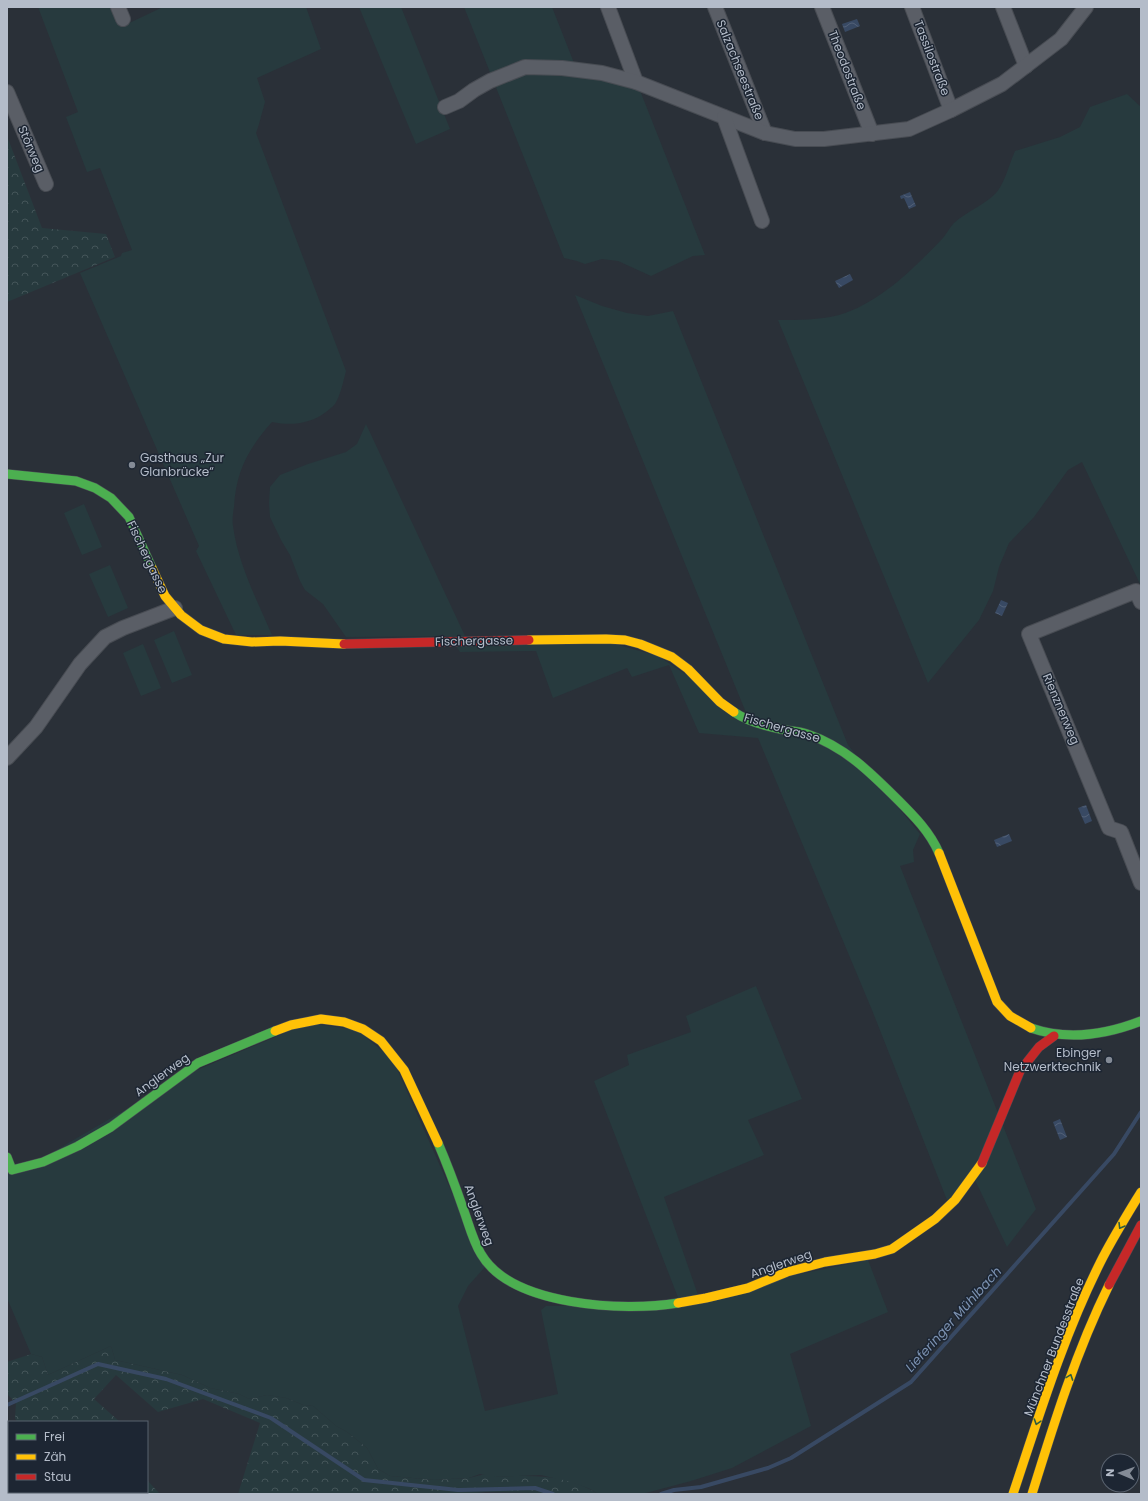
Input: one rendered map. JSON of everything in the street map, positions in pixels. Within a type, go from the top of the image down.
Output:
[{"type":"street","points":[[608,7],[636,82]]},
{"type":"street","name":"Salzachseestraße","points":[[715,7],[765,133]]},
{"type":"street","name":"Theodostraße","points":[[822,7],[872,134]]},
{"type":"street","name":"Tassilostraße","points":[[912,7],[951,110]]},
{"type":"street","points":[[1003,7],[1026,66]]},
{"type":"street","points":[[445,106],[459,101],[490,81],[525,67],[562,68],[602,73],[636,82],[765,133],[795,139],[824,139],[872,134],[909,128],[951,110],[1002,84],[1061,39],[1086,7]]},
{"type":"street","name":"Störweg","points":[[7,92],[46,184]]},
{"type":"street","points":[[724,116],[762,221]]},
{"type":"street","name":"Fischergasse","points":[[7,474],[76,481],[96,488],[111,498],[129,517],[165,596],[181,615],[201,630],[224,639],[252,642],[280,641],[327,644],[606,638],[625,640],[640,644],[672,657],[688,668],[720,702],[743,718],[779,729],[805,733],[832,744],[856,760],[912,814],[934,841],[997,1002],[1005,1013],[1030,1028],[1054,1036],[1100,1034],[1128,1027],[1141,1021]]},
{"type":"street","name":"Rienznerweg","points":[[1138,596],[1029,634],[1109,828],[1121,832],[1141,883]]},
{"type":"street","points":[[7,758],[36,727],[80,664],[104,637],[175,608]]},
{"type":"street","name":"Anglerweg","points":[[7,1157],[12,1170],[43,1162],[78,1146],[111,1127],[198,1063],[290,1025],[321,1019],[344,1022],[363,1029],[382,1041],[404,1070],[450,1170],[481,1254],[495,1271],[516,1285],[534,1292],[570,1301],[607,1306],[660,1306],[706,1298],[748,1288],[786,1272],[825,1262],[875,1254],[892,1248],[935,1219],[955,1200],[984,1160],[1020,1070],[1039,1047],[1054,1036]]},
{"type":"street","name":"Münchner Bundesstraße","points":[[1013,1494],[1043,1402],[1070,1330],[1092,1280],[1141,1192]]},
{"type":"street","points":[[1032,1494],[1082,1344],[1115,1273],[1141,1225]]},
{"type":"green space","points":[[38,7],[115,7],[123,26],[163,7],[306,7],[321,49],[257,78],[265,102],[256,133],[346,371],[342,388],[337,400],[326,412],[313,419],[300,423],[286,424],[272,422],[250,451],[237,482],[233,519],[235,540],[249,582],[272,635],[236,635],[196,551],[199,546],[80,273],[121,256],[122,253],[132,250],[100,168],[87,172],[66,117],[78,112]]},
{"type":"green space","points":[[359,7],[401,7],[450,129],[416,144]]},
{"type":"green space","points":[[464,7],[552,7],[574,63],[639,88],[705,255],[693,256],[651,276],[618,261],[602,259],[585,264],[564,258]]},
{"type":"green space","points":[[1127,94],[1141,107],[1141,586],[1082,462],[1068,470],[1034,517],[1009,543],[999,567],[993,591],[979,620],[928,683],[778,320],[816,319],[839,315],[868,302],[882,293],[896,283],[920,261],[943,238],[954,223],[987,201],[996,193],[1004,179],[1015,151],[1060,137],[1080,127],[1090,107]]},
{"type":"green space","points":[[7,136],[42,228],[106,234],[115,257],[7,302]]},
{"type":"green space","points":[[575,295],[602,306],[627,313],[648,316],[673,311],[848,745],[920,834],[913,850],[914,862],[900,866],[1036,1209],[1007,1247],[975,1180],[947,1200],[872,1010],[758,738],[699,733],[669,665],[632,677],[627,668],[553,698],[536,651],[460,652],[456,646],[615,644],[658,656],[747,715]]},
{"type":"green space","points":[[366,424],[465,636],[346,637],[323,604],[305,590],[290,555],[270,517],[270,487],[280,475],[346,452],[357,444]]},
{"type":"green space","points":[[84,504],[102,547],[82,555],[64,513]]},
{"type":"green space","points":[[110,565],[128,608],[108,617],[89,574]]},
{"type":"green space","points":[[174,631],[192,675],[172,683],[154,640]]},
{"type":"green space","points":[[143,644],[161,688],[141,696],[123,653]]},
{"type":"green space","points":[[756,986],[802,1099],[748,1120],[764,1155],[664,1197],[698,1295],[868,1260],[888,1312],[790,1354],[811,1426],[732,1468],[642,1494],[598,1494],[590,1489],[576,1484],[541,1475],[495,1477],[480,1474],[469,1478],[434,1480],[390,1476],[378,1469],[367,1448],[347,1432],[336,1426],[313,1406],[303,1405],[286,1398],[267,1395],[249,1399],[239,1394],[210,1388],[182,1375],[115,1360],[111,1346],[48,1375],[42,1357],[31,1354],[7,1298],[7,1174],[17,1173],[183,1076],[308,1023],[357,1030],[393,1060],[485,1267],[468,1286],[458,1306],[485,1411],[558,1394],[541,1310],[546,1306],[679,1300],[594,1081],[629,1065],[627,1055],[691,1032],[686,1016]]},
{"type":"green space","points":[[111,1346],[115,1360],[182,1375],[210,1388],[239,1394],[249,1399],[267,1395],[286,1398],[303,1405],[313,1406],[336,1426],[347,1432],[367,1448],[378,1469],[390,1476],[434,1480],[469,1478],[490,1473],[495,1477],[548,1477],[561,1479],[586,1487],[598,1494],[486,1492],[468,1494],[238,1494],[260,1423],[203,1399],[158,1412],[116,1375],[94,1399],[119,1421],[16,1421],[15,1418],[16,1403],[7,1394],[7,1362],[31,1354],[42,1357],[48,1375]]},
{"type":"green space","points":[[148,1481],[160,1494],[49,1494],[148,1493]]},
{"type":"water","points":[[857,19],[860,26],[845,32],[842,24]]},
{"type":"water","points":[[910,192],[916,206],[909,209],[904,198],[901,199],[900,196]]},
{"type":"water","points":[[850,274],[853,280],[839,288],[835,281]]},
{"type":"water","points":[[1001,600],[1008,603],[1002,616],[995,613]]},
{"type":"water","points":[[1086,805],[1092,821],[1085,824],[1078,808]]},
{"type":"water","points":[[1009,834],[1012,841],[997,847],[994,840]]},
{"type":"water","points":[[1060,1119],[1067,1137],[1060,1140],[1053,1122]]},
{"type":"waterway","name":"Lieferinger Mühlbach","points":[[661,1494],[674,1490],[701,1487],[768,1468],[791,1458],[911,1382],[1114,1154],[1141,1112]]},
{"type":"waterway","name":"Lieferinger Mühlbach","points":[[7,1405],[98,1364],[166,1379],[271,1418],[364,1480],[458,1490],[535,1488],[553,1494]]},
{"type":"traffic: fast","points":[[7,474],[76,481],[95,488],[111,498],[129,517],[152,568]]},
{"type":"traffic: fast","points":[[734,712],[750,721],[762,725],[807,734],[820,739],[845,753],[867,770],[910,812],[931,838],[939,853]]},
{"type":"traffic: fast","points":[[1031,1028],[1059,1034],[1086,1035],[1114,1030],[1141,1021]]},
{"type":"traffic: fast","points":[[7,1157],[12,1170],[43,1162],[78,1146],[111,1127],[198,1063],[275,1031]]},
{"type":"traffic: fast","points":[[438,1143],[452,1177],[471,1233],[481,1254],[496,1271],[517,1285],[542,1295],[570,1301],[600,1305],[629,1306],[655,1306],[678,1303]]},
{"type":"traffic: slow","points":[[152,568],[165,596],[181,615],[201,630],[224,639],[252,642],[280,641],[344,644]]},
{"type":"traffic: slow","points":[[529,640],[606,639],[625,640],[640,644],[672,657],[688,669],[720,702],[734,712]]},
{"type":"traffic: slow","points":[[939,853],[997,1002],[1010,1016],[1031,1028]]},
{"type":"traffic: slow","points":[[275,1031],[291,1025],[321,1019],[344,1022],[363,1029],[381,1041],[404,1070],[438,1143]]},
{"type":"traffic: slow","points":[[678,1303],[748,1288],[787,1272],[825,1262],[875,1254],[892,1249],[935,1219],[955,1200],[982,1163]]},
{"type":"traffic: slow","points":[[1013,1494],[1052,1377],[1074,1319],[1105,1254],[1141,1192]]},
{"type":"traffic: slow","points":[[1032,1494],[1057,1414],[1076,1362],[1109,1285]]},
{"type":"traffic: jam","points":[[344,644],[529,640]]},
{"type":"traffic: jam","points":[[982,1163],[1020,1071],[1039,1047],[1054,1036]]},
{"type":"traffic: jam","points":[[1109,1285],[1141,1225]]},
{"type":"place","name":"Gasthaus „Zur Glanbrücke“","points":[[132,465]]},
{"type":"place","name":"Ebinger Netzwerktechnik","points":[[1109,1060]]}]
